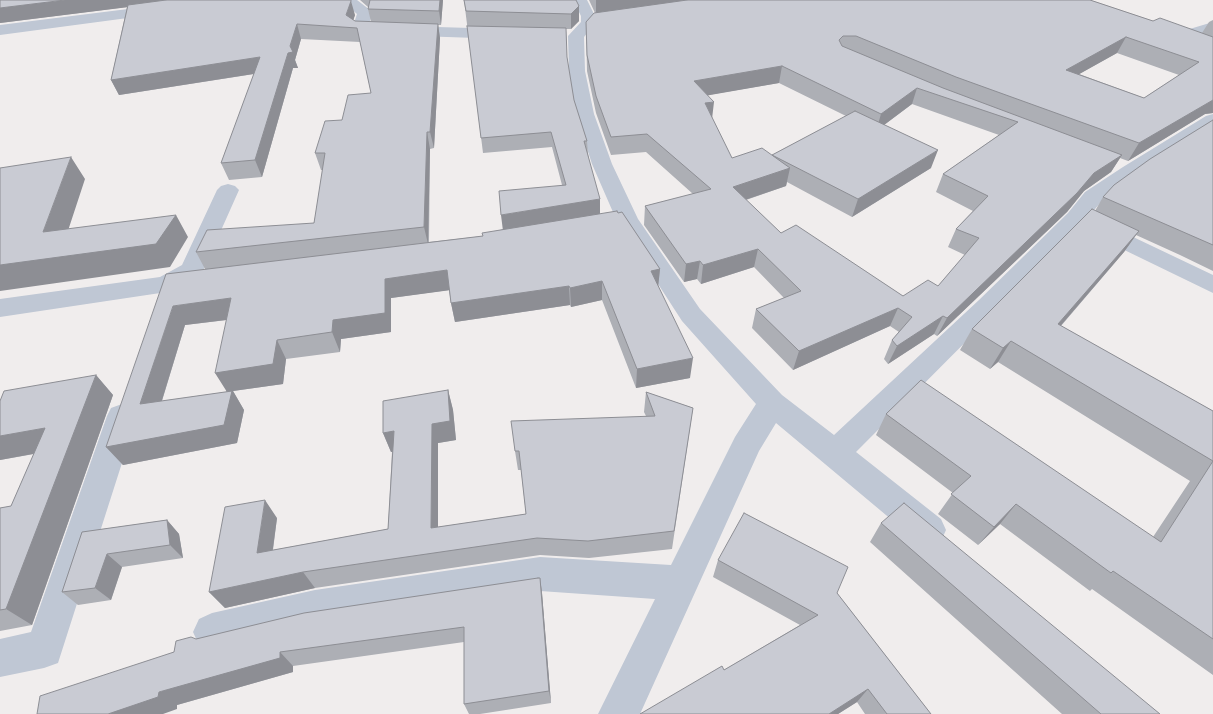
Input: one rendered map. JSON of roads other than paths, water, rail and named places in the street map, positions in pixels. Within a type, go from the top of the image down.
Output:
[{"type":"street","points":[[0,30],[233,0]]},
{"type":"street","points":[[348,0],[365,13],[360,29],[517,34]]},
{"type":"street","points":[[581,23],[577,71],[585,114],[602,164],[618,221],[692,314],[772,403],[948,545]]},
{"type":"street","points":[[1204,46],[1173,35],[1213,26]]},
{"type":"street","points":[[835,453],[988,306],[1076,218],[1122,167],[1213,120]]},
{"type":"street","points":[[157,312],[166,284],[192,270],[228,190]]},
{"type":"street","points":[[1076,218],[1213,284]]},
{"type":"street","points":[[0,308],[224,277]]},
{"type":"street","points":[[0,658],[44,649],[132,387]]},
{"type":"street","points":[[619,714],[746,446],[772,403]]},
{"type":"street","points":[[212,632],[315,608],[540,574],[680,583]]}]
